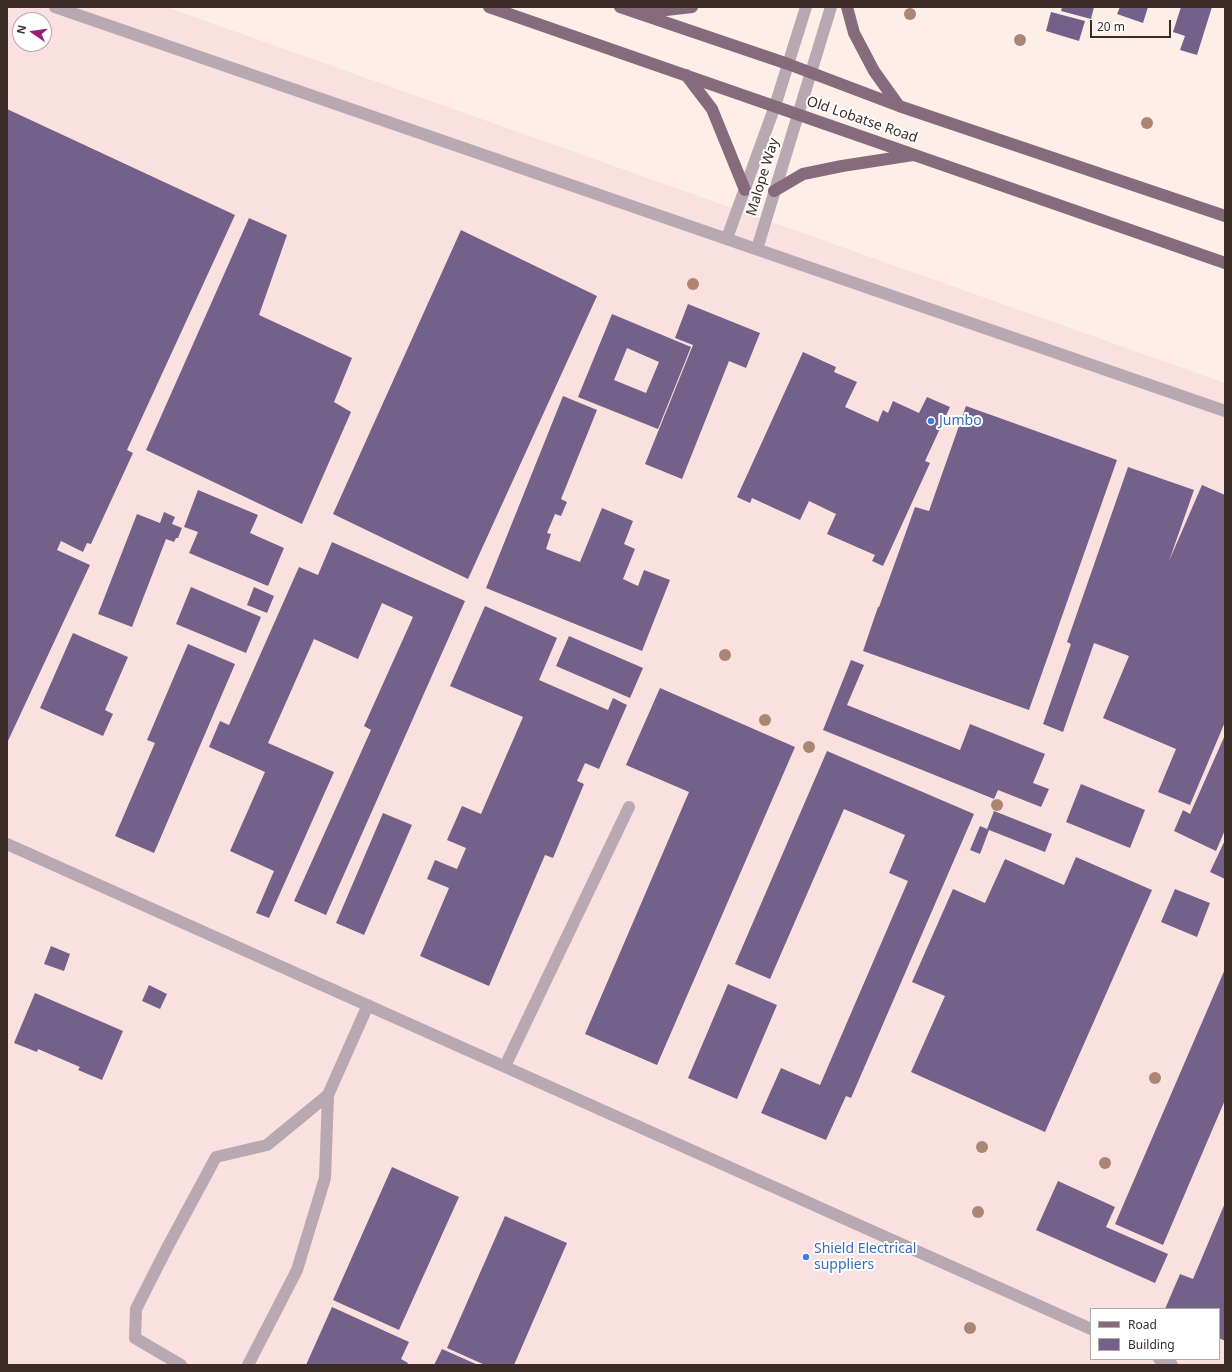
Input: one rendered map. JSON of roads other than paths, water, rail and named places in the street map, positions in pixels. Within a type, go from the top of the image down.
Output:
[{"type":"main road","name":"Old Lobatse Road","points":[[489,7],[916,154],[1225,263]]},
{"type":"main road","name":"Old Lobatse Road","points":[[620,7],[788,64],[899,106],[1225,216]]},
{"type":"main road","points":[[637,13],[692,7]]},
{"type":"main road","points":[[847,7],[854,33],[874,71],[899,106]]},
{"type":"main road","points":[[686,76],[712,109],[745,190]]},
{"type":"main road","points":[[774,191],[803,174],[916,154]]},
{"type":"street","points":[[55,7],[1225,411]]},
{"type":"street","name":"Malope Way","points":[[727,238],[775,106],[806,7]]},
{"type":"street","name":"Malope Way","points":[[757,249],[830,7]]},
{"type":"street","points":[[504,1066],[629,807]]},
{"type":"street","points":[[7,844],[1090,1329]]},
{"type":"street","points":[[248,1365],[296,1270],[325,1178],[328,1095],[368,1005]]},
{"type":"street","points":[[181,1365],[135,1338],[136,1310],[168,1246],[216,1157],[267,1145],[328,1095]]},
{"type":"street","points":[[1161,1360],[1172,1365]]},
{"type":"place","name":"Jumbo","points":[[931,421]]},
{"type":"place","name":"Shield Electrical suppliers","points":[[806,1257]]}]
